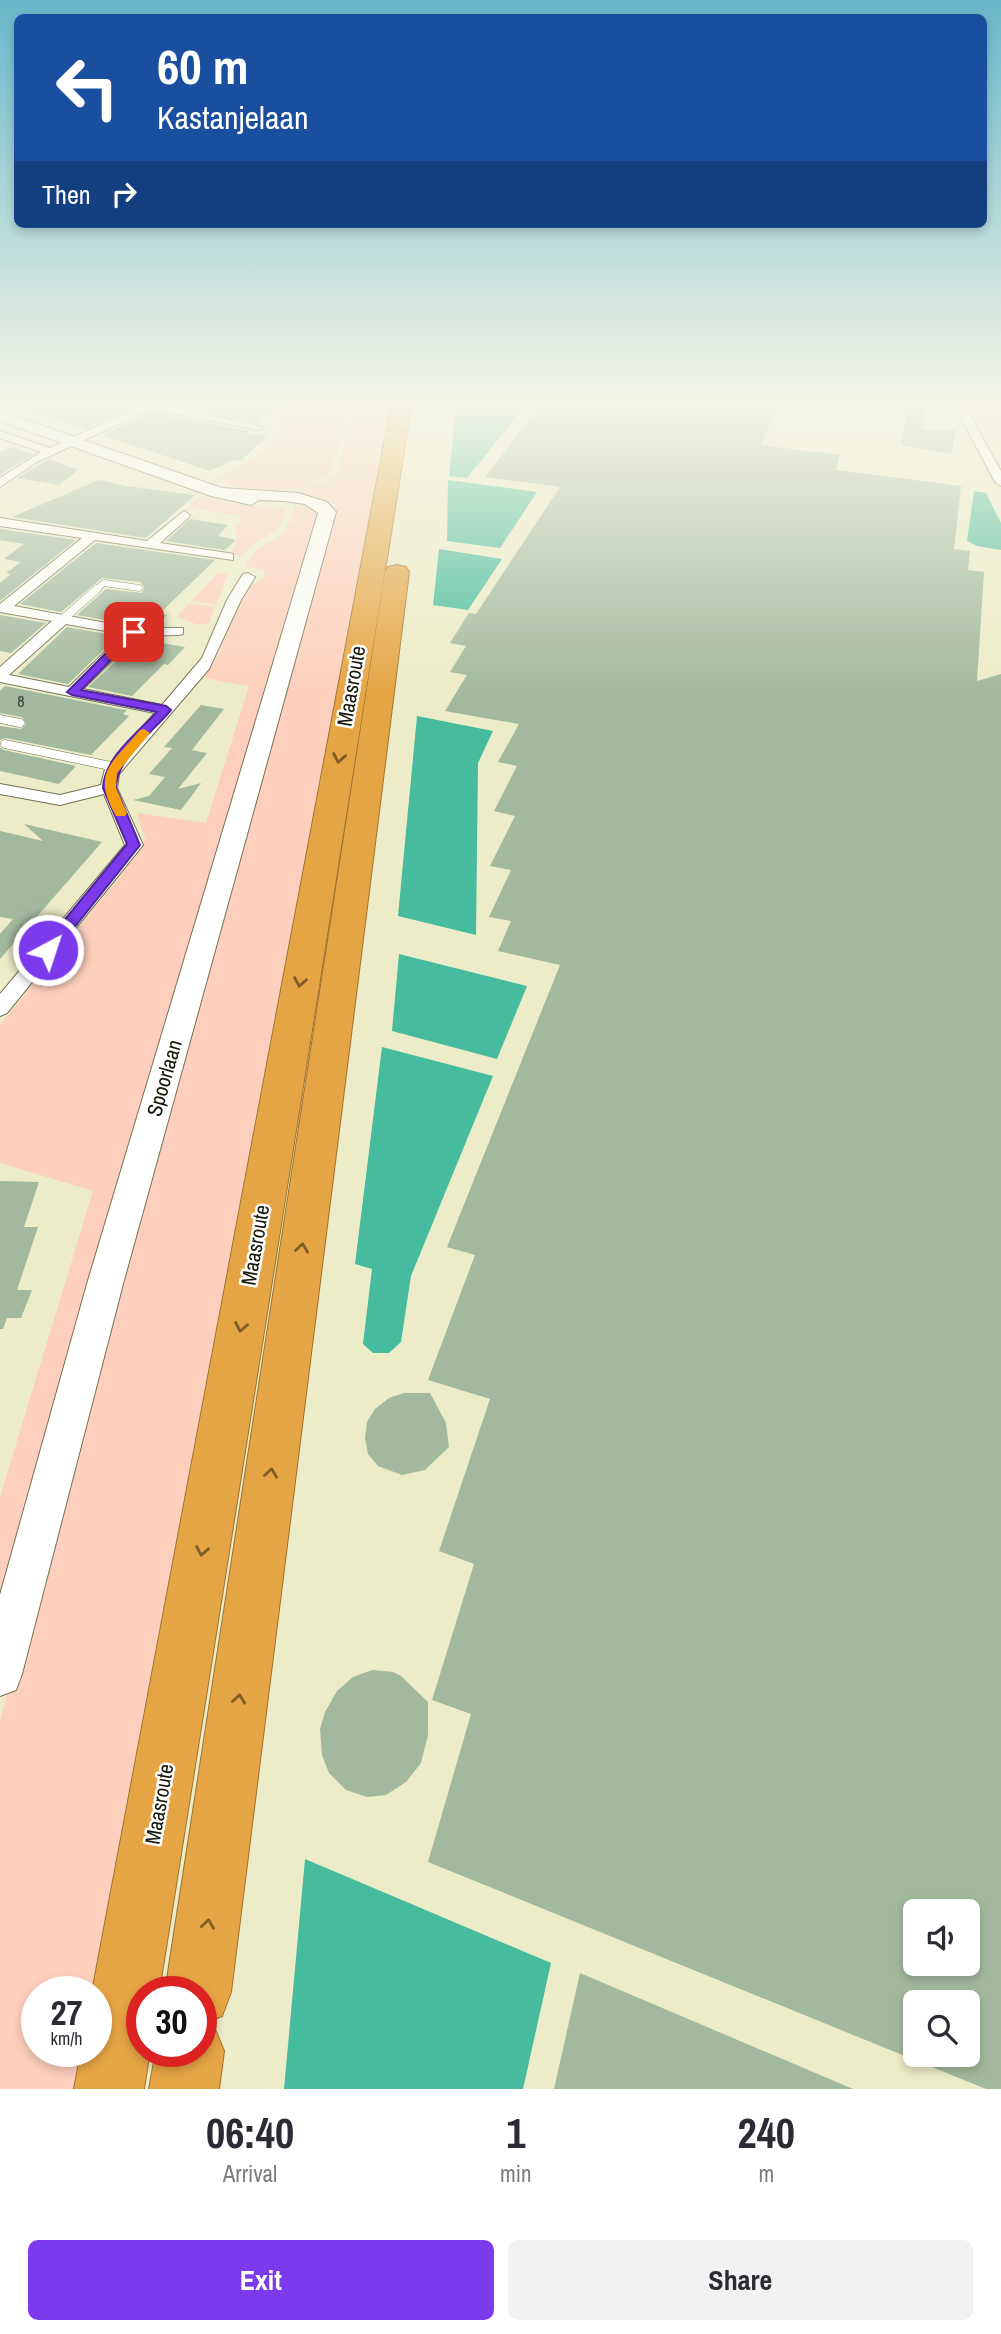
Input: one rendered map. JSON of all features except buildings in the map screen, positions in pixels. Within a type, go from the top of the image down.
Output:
[{"type":"highway","name":"Maasroute","points":[[109,2089],[385,498]]},
{"type":"highway","name":"Maasroute","points":[[200,1976],[408,498]]},
{"type":"highway","points":[[184,2089],[187,2067]]},
{"type":"main road","name":"Spoorlaan","points":[[0,1674],[104,1284],[327,512],[320,503],[303,499],[248,498]]},
{"type":"street","points":[[150,545],[184,515]]},
{"type":"street","points":[[0,522],[228,557]]},
{"type":"street","points":[[2,608],[91,537]]},
{"type":"street","points":[[0,1008],[134,845],[109,788],[115,767],[209,659],[234,596],[248,577]]},
{"type":"street","points":[[2,608],[134,632],[178,631]]},
{"type":"street","points":[[0,677],[63,619]]},
{"type":"street","points":[[72,692],[134,632]]},
{"type":"street","points":[[0,677],[166,710]]},
{"type":"street","points":[[0,789],[60,800],[109,788]]},
{"type":"lane","points":[[63,619],[104,583],[139,589]]},
{"type":"lane","points":[[0,719],[20,723]]},
{"type":"lane","points":[[5,744],[115,767]]},
{"type":"shaded area","points":[[197,498],[214,498],[235,504],[284,509],[286,512],[277,528],[254,543],[244,555],[230,555],[237,540],[236,526],[243,516],[192,508],[187,512],[183,511]]},
{"type":"shaded area","points":[[322,498],[373,498],[94,1976],[21,1976],[21,2067],[77,2067],[73,2089],[0,2089],[0,1720],[334,512],[333,504]]},
{"type":"shaded area","points":[[295,504],[313,507],[319,511],[0,1598],[0,1497],[93,1191],[0,1163],[0,1025],[141,850],[145,839],[137,813],[206,823],[249,686],[204,678],[220,652],[243,591],[266,576],[263,570],[246,566],[250,558],[258,548],[283,532],[295,506],[303,509],[302,518],[304,508]]},
{"type":"shaded area","points":[[219,572],[228,574],[216,605],[191,601]]},
{"type":"shaded area","points":[[189,603],[215,607],[209,623],[200,625],[177,617]]},
{"type":"water","points":[[448,498],[533,498],[500,548],[447,541]]},
{"type":"water","points":[[973,498],[989,498],[1001,523],[1001,550],[977,546],[967,541]]},
{"type":"water","points":[[439,549],[502,559],[468,610],[433,605]]},
{"type":"water","points":[[417,716],[493,731],[478,763],[476,935],[398,916]]},
{"type":"water","points":[[399,954],[527,986],[497,1059],[392,1031]]},
{"type":"water","points":[[382,1047],[493,1076],[411,1276],[401,1342],[389,1353],[373,1353],[363,1344],[372,1269],[355,1264]]},
{"type":"water","points":[[305,1859],[551,1963],[523,2089],[284,2089]]},
{"type":"slow traffic","points":[[121,813],[109,788],[111,773],[144,733]]},
{"type":"route","points":[[48,950],[134,845],[109,788],[111,773],[166,710],[72,692],[134,632]]}]
